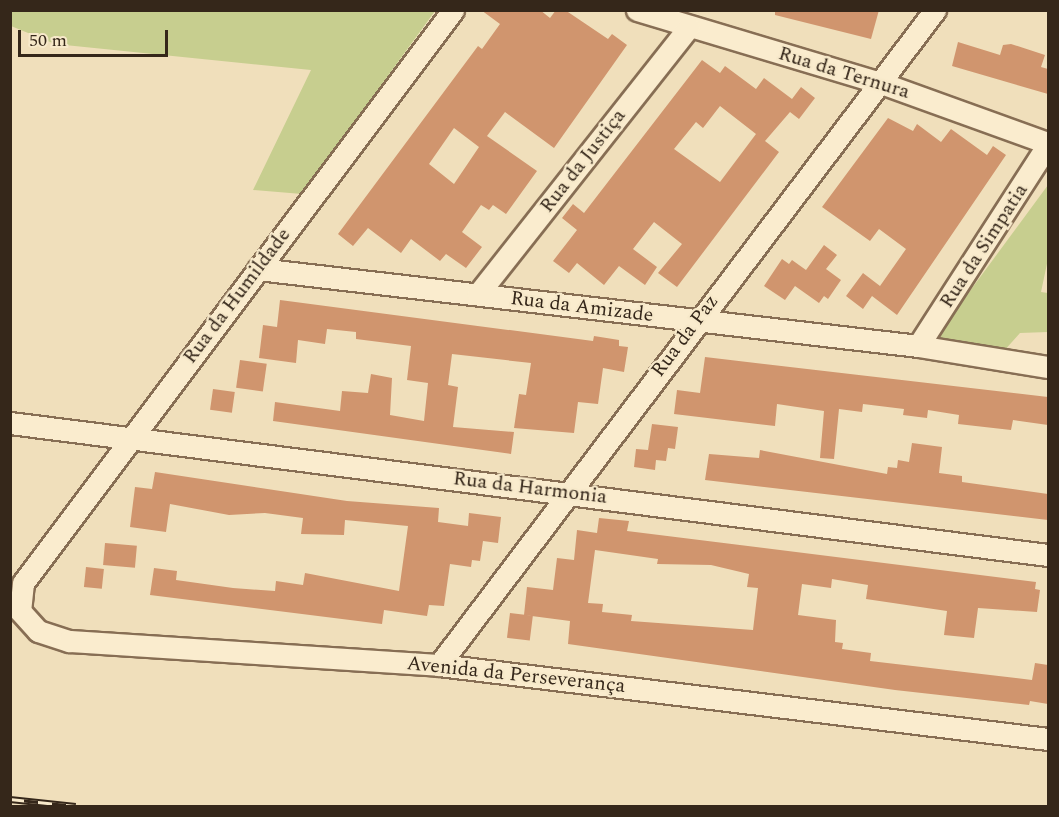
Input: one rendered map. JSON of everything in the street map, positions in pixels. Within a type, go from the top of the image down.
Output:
[{"type":"street","name":"Rua da Humildade","points":[[23,583],[129,438],[453,10]]},
{"type":"street","name":"Rua da Ternura","points":[[637,10],[881,83],[1048,144]]},
{"type":"street","name":"Rua da Paz","points":[[439,665],[697,320],[935,10]]},
{"type":"street","name":"Rua da Justiça","points":[[478,294],[689,27]]},
{"type":"street","name":"Rua da Simpatia","points":[[918,346],[1048,144]]},
{"type":"street","name":"Rua da Amizade","points":[[258,268],[918,346],[1048,367]]},
{"type":"street","name":"Rua da Harmonia","points":[[10,423],[567,492],[1048,555]]},
{"type":"street","name":"Avenida da Perseverança","points":[[23,583],[20,611],[38,631],[69,641],[439,665],[1048,739]]},
{"type":"green space","points":[[10,11],[435,11],[302,194],[253,190],[311,70],[55,44],[11,26]]},
{"type":"green space","points":[[1048,185],[1048,259],[1041,292],[1048,293],[1048,332],[1020,333],[1003,352],[936,337]]},
{"type":"building","points":[[481,10],[540,10],[550,18],[556,10],[565,10],[608,39],[612,34],[627,45],[554,148],[505,112],[487,136],[537,171],[506,214],[493,205],[489,210],[481,205],[462,232],[482,247],[466,268],[446,254],[440,261],[411,239],[401,253],[368,228],[353,246],[338,234],[478,46],[482,49],[500,24]],"holes":[[[454,128],[479,147],[454,184],[429,164]]]},
{"type":"building","points":[[775,10],[879,10],[871,39],[775,15]]},
{"type":"building","points":[[958,42],[1000,55],[1003,45],[1011,44],[1045,55],[1041,67],[1048,69],[1048,94],[952,66]]},
{"type":"building","points":[[702,60],[720,73],[725,66],[756,89],[764,78],[792,99],[801,87],[815,98],[799,119],[790,112],[765,141],[779,152],[677,287],[658,273],[682,244],[654,222],[633,249],[657,267],[645,285],[619,266],[604,285],[577,263],[569,273],[553,261],[577,230],[562,218],[573,204],[584,213]],"holes":[[[720,106],[756,134],[720,182],[674,149],[696,122],[703,128]]]},
{"type":"building","points":[[888,118],[913,131],[917,124],[941,142],[951,129],[987,155],[993,146],[1006,155],[897,315],[872,296],[863,309],[846,296],[863,273],[880,286],[906,249],[879,229],[870,241],[822,207]]},
{"type":"building","points":[[824,245],[837,255],[826,269],[841,280],[828,299],[824,296],[819,303],[795,286],[785,300],[764,286],[782,259],[789,264],[792,260],[806,270]]},
{"type":"building","points":[[280,300],[593,341],[594,336],[619,340],[619,346],[628,347],[624,372],[603,368],[598,404],[578,402],[574,433],[514,428],[519,394],[526,395],[531,363],[452,354],[448,385],[458,387],[453,427],[514,432],[511,454],[273,421],[275,402],[340,411],[342,391],[368,393],[371,374],[392,378],[390,415],[424,421],[428,383],[407,380],[411,346],[356,339],[356,332],[327,329],[325,344],[298,340],[296,363],[259,358],[263,325],[277,327]]},
{"type":"building","points":[[705,357],[1048,397],[1048,425],[1013,420],[1011,430],[958,424],[959,415],[928,410],[927,418],[903,415],[904,409],[863,404],[862,412],[839,409],[834,459],[820,458],[824,411],[777,404],[775,426],[674,414],[677,390],[700,393]]},
{"type":"building","points":[[240,360],[267,364],[263,391],[236,388]]},
{"type":"building","points":[[213,389],[235,392],[232,413],[210,410]]},
{"type":"building","points":[[652,424],[678,427],[675,449],[668,448],[666,461],[656,460],[655,470],[634,467],[636,449],[648,450]]},
{"type":"building","points":[[912,443],[942,447],[939,473],[962,476],[962,482],[1048,494],[1048,520],[705,480],[709,454],[759,458],[760,450],[887,474],[888,467],[897,468],[898,460],[909,462]]},
{"type":"building","points":[[155,472],[347,501],[439,508],[438,522],[468,526],[469,513],[501,517],[498,543],[483,541],[480,561],[472,560],[471,567],[450,564],[444,606],[429,605],[427,616],[384,610],[382,624],[150,595],[154,568],[177,571],[176,580],[233,588],[275,591],[276,581],[303,585],[305,573],[399,591],[408,526],[345,520],[344,535],[301,534],[303,518],[265,513],[229,515],[170,504],[166,532],[130,527],[135,487],[152,489]]},
{"type":"building","points":[[599,518],[629,521],[627,531],[1036,582],[1035,589],[1040,590],[1037,612],[978,608],[974,638],[944,635],[947,611],[866,599],[868,585],[832,579],[831,588],[802,584],[798,615],[836,620],[835,642],[843,643],[842,649],[871,653],[870,661],[1032,680],[1035,663],[1048,665],[1048,704],[1030,701],[1029,705],[895,690],[568,644],[570,621],[524,615],[527,587],[553,590],[557,558],[574,560],[577,530],[597,533]],"holes":[[[595,550],[658,559],[657,564],[711,565],[749,574],[747,587],[758,588],[753,630],[631,621],[632,615],[602,612],[603,604],[588,603]]]},
{"type":"building","points":[[105,543],[137,546],[135,568],[103,565]]},
{"type":"building","points":[[86,567],[104,569],[102,589],[84,587]]},
{"type":"building","points":[[510,613],[533,616],[530,641],[507,638]]},
{"type":"railway","points":[[10,799],[76,806]]}]
